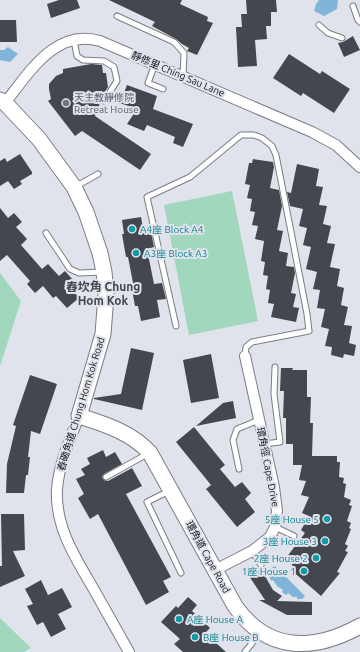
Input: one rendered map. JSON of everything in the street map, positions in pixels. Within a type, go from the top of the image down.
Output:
[{"type":"street","name":"靜修里 Ching Sau Lane","points":[[3,102],[38,62],[54,49],[74,40],[92,38],[324,138],[346,153],[360,167]]},
{"type":"street","name":"舂磡角道 Chung Hom Kok Road","points":[[3,102],[39,139],[74,187],[86,212],[100,253],[104,272],[106,295],[103,334],[79,416],[65,455],[59,478],[57,500],[63,533],[74,556],[129,652]]},
{"type":"street","name":"環角徑 Cape Drive","points":[[245,356],[275,499],[277,511],[275,527]]},
{"type":"street","name":"環角道 Cape Road","points":[[79,416],[125,434],[137,441],[150,453],[244,619],[258,632],[292,648],[320,644],[335,639],[360,626]]},
{"type":"street","points":[[215,570],[252,551],[270,537],[275,527]]},
{"type":"lane","points":[[353,6],[360,22]]},
{"type":"lane","points":[[117,16],[174,42],[184,53],[183,76]]},
{"type":"lane","points":[[319,25],[328,33],[342,38]]},
{"type":"lane","points":[[74,40],[77,56],[83,60],[104,61],[114,66],[117,81],[104,101]]},
{"type":"lane","points":[[155,64],[148,83],[163,89]]},
{"type":"lane","points":[[176,326],[147,197],[190,177],[241,135],[254,135],[262,138],[272,146],[276,155],[309,331],[252,342],[246,347],[245,356]]},
{"type":"lane","points":[[74,187],[98,174]]},
{"type":"lane","points":[[46,233],[70,269],[79,273],[104,272]]},
{"type":"lane","points":[[264,444],[280,442],[274,394],[274,367]]},
{"type":"lane","points":[[239,469],[233,440],[237,429],[259,420]]},
{"type":"lane","points":[[106,477],[150,453]]},
{"type":"lane","points":[[171,490],[147,502],[180,573]]},
{"type":"lane","points":[[275,527],[294,536]]},
{"type":"lane","points":[[252,551],[261,565]]},
{"type":"lane","points":[[245,652],[258,632]]},
{"type":"green space","points":[[232,191],[258,321],[189,335],[164,205]]},
{"type":"green space","points":[[0,273],[21,301],[0,366]]},
{"type":"green space","points":[[0,618],[31,648],[24,652],[0,652]]},
{"type":"water","points":[[319,0],[338,0],[337,9],[324,16],[314,11]]},
{"type":"water","points":[[8,47],[18,54],[10,62],[0,60],[0,50],[4,50]]},
{"type":"water","points":[[275,566],[305,596],[302,599],[297,599],[297,597],[293,597],[288,593],[286,595],[273,580],[271,581],[269,576],[271,575],[268,570]]},
{"type":"building","points":[[59,0],[77,0],[80,8],[51,18],[47,4]]},
{"type":"building","points":[[109,0],[182,0],[180,4],[208,17],[207,21],[213,23],[197,55],[187,51],[189,48],[176,39],[152,26],[155,22]]},
{"type":"building","points":[[246,0],[276,0],[277,12],[271,12],[271,26],[266,26],[267,39],[255,40],[257,66],[238,67],[236,27],[242,27],[241,14],[247,14]]},
{"type":"building","points":[[0,20],[16,20],[17,42],[0,42]]},
{"type":"building","points":[[353,36],[360,50],[344,57],[338,43],[343,42]]},
{"type":"building","points":[[289,54],[320,74],[322,71],[350,89],[334,113],[303,93],[301,96],[273,78]]},
{"type":"building","points":[[91,64],[102,65],[103,73],[106,73],[108,87],[100,99],[95,116],[151,154],[140,170],[82,131],[75,136],[48,101],[51,99],[49,84],[56,76],[63,73],[63,69]]},
{"type":"building","points":[[127,85],[157,96],[153,109],[193,124],[183,147],[173,143],[175,137],[147,125],[144,131],[127,124],[137,109],[120,103]]},
{"type":"building","points":[[20,154],[32,174],[20,181],[22,184],[14,189],[8,181],[0,186],[0,161],[5,158],[7,162]]},
{"type":"building","points":[[253,159],[273,162],[274,167],[270,188],[279,190],[282,206],[277,230],[283,231],[279,251],[288,253],[286,266],[294,267],[295,273],[291,293],[296,294],[293,307],[299,308],[296,322],[271,317],[274,304],[268,303],[270,290],[266,289],[268,276],[263,275],[265,262],[261,261],[264,241],[255,239],[258,226],[252,225],[255,212],[250,211],[252,199],[247,198],[250,185],[245,184],[249,163],[252,163]]},
{"type":"building","points":[[297,164],[319,169],[316,186],[323,187],[319,205],[327,206],[323,224],[331,226],[327,243],[335,244],[330,267],[340,269],[337,286],[344,288],[341,305],[348,307],[344,325],[352,326],[349,343],[356,345],[354,356],[344,354],[343,358],[331,355],[332,347],[325,346],[329,329],[321,327],[325,309],[317,308],[320,290],[313,289],[317,272],[306,269],[311,247],[303,245],[307,228],[299,226],[303,209],[290,206],[287,192],[291,193]]},
{"type":"building","points":[[0,208],[8,218],[14,213],[22,222],[16,227],[27,239],[21,245],[42,269],[48,264],[59,276],[65,271],[73,280],[68,285],[79,298],[67,308],[56,296],[53,298],[43,286],[35,293],[27,284],[30,281],[7,255],[0,261]]},
{"type":"building","points":[[141,217],[144,234],[151,232],[154,247],[147,249],[154,284],[162,283],[166,299],[157,300],[160,317],[141,321],[138,306],[135,306],[131,284],[133,283],[122,234],[124,234],[122,220]]},
{"type":"building","points":[[131,348],[154,353],[142,410],[94,399],[121,394]]},
{"type":"building","points":[[211,354],[219,398],[191,403],[183,360]]},
{"type":"building","points":[[281,368],[307,370],[307,397],[311,397],[310,423],[313,423],[312,456],[337,456],[337,462],[340,462],[339,477],[344,478],[343,483],[346,484],[344,497],[351,500],[349,505],[352,506],[347,521],[351,523],[349,528],[351,529],[345,544],[348,546],[345,551],[348,552],[337,572],[340,573],[321,596],[290,569],[293,566],[286,558],[305,533],[301,530],[309,516],[302,513],[309,497],[301,495],[306,481],[299,480],[302,465],[293,465],[293,444],[286,444],[286,418],[283,418],[284,391],[280,391]]},
{"type":"building","points":[[30,375],[57,384],[40,434],[31,431],[28,457],[30,457],[28,475],[26,475],[24,493],[6,493],[7,464],[16,426],[13,425]]},
{"type":"building","points":[[233,401],[236,418],[196,426],[223,403]]},
{"type":"building","points":[[194,427],[225,465],[220,469],[235,487],[242,482],[251,493],[245,499],[255,512],[237,527],[206,489],[211,485],[176,442]]},
{"type":"building","points":[[103,450],[106,457],[115,452],[122,464],[104,474],[102,477],[104,480],[108,481],[132,468],[142,486],[126,494],[171,577],[163,581],[169,592],[146,605],[98,514],[90,519],[78,498],[84,494],[76,479],[85,475],[81,469],[90,464],[87,458]]},
{"type":"building","points":[[1,514],[24,514],[25,550],[13,551],[25,576],[0,587],[0,566],[2,566]]},
{"type":"building","points":[[261,569],[273,590],[282,596],[277,601],[312,602],[312,615],[287,615],[259,600],[265,600],[249,576]]},
{"type":"building","points":[[41,580],[48,595],[62,588],[72,607],[58,614],[66,629],[51,637],[43,622],[37,625],[27,606],[33,604],[25,589]]},
{"type":"building","points":[[188,597],[197,605],[192,611],[210,628],[205,633],[226,652],[183,652],[174,644],[180,639],[161,622],[176,606],[178,608]]},
{"type":"place","name":"天主教靜修院 Retreat House","points":[[66,103]]},
{"type":"place","name":"A4座 Block A4","points":[[132,229]]},
{"type":"place","name":"A3座 Block A3","points":[[136,253]]},
{"type":"place","name":"5座 House 5","points":[[327,519]]},
{"type":"place","name":"3座 House 3","points":[[325,541]]},
{"type":"place","name":"2座 House 2","points":[[316,558]]},
{"type":"place","name":"1座 House 1","points":[[304,571]]},
{"type":"place","name":"A座 House A","points":[[179,619]]},
{"type":"place","name":"B座 House B","points":[[195,637]]},
{"type":"district","name":"舂坎角 Chung Hom Kok","points":[[103,293]]}]
